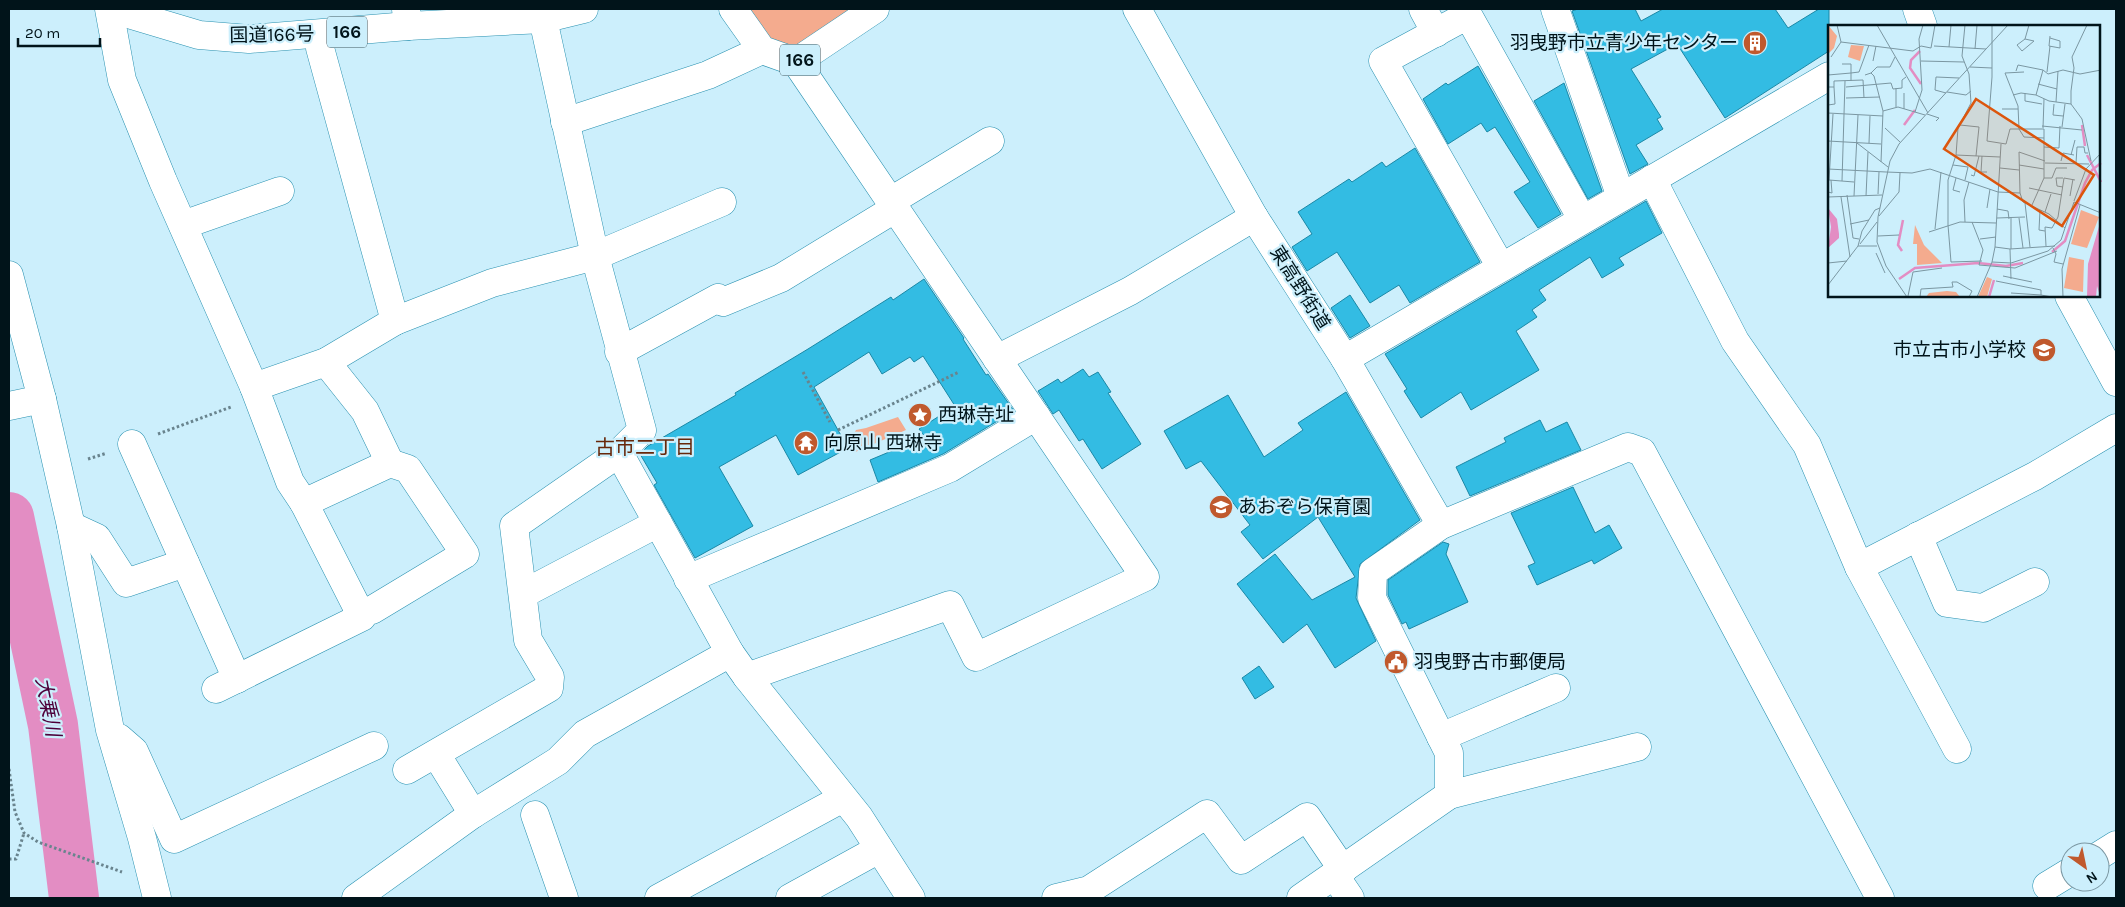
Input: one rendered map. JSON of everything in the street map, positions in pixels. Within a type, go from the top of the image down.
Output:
[{"type":"main road","name":"国道166号","points":[[110,9],[198,35],[249,39],[319,34],[407,18],[543,19],[584,9]]},
{"type":"main road","points":[[110,9],[122,80],[256,392],[290,482],[304,503],[362,617],[226,684],[185,563],[132,444]]},
{"type":"main road","name":"166","points":[[732,9],[762,50],[796,62],[875,9]]},
{"type":"main road","name":"東高野街道","points":[[1136,9],[1254,217],[1345,359],[1441,525]]},
{"type":"main road","points":[[1423,9],[1436,33]]},
{"type":"main road","points":[[1555,9],[1621,197]]},
{"type":"main road","points":[[1500,267],[1383,61],[1468,15],[1582,219]]},
{"type":"main road","points":[[407,770],[549,688],[550,677],[528,640],[514,526],[619,453],[642,430],[595,256],[543,19]]},
{"type":"main road","points":[[319,34],[320,48],[395,321]]},
{"type":"main road","points":[[565,122],[708,75],[762,50]]},
{"type":"main road","points":[[747,677],[950,605],[976,657],[1144,577],[796,62]]},
{"type":"main road","points":[[1345,359],[1828,77]]},
{"type":"main road","points":[[620,352],[718,298],[723,302],[781,278],[990,141]]},
{"type":"main road","points":[[1652,179],[1735,341],[1807,445],[1859,567],[1957,749]]},
{"type":"main road","points":[[183,225],[280,191]]},
{"type":"main road","points":[[256,392],[326,362],[395,321],[492,283],[595,256],[722,202]]},
{"type":"main road","points":[[997,359],[1130,292],[1254,217]]},
{"type":"main road","points":[[9,275],[26,402],[71,526],[110,730],[142,838],[157,898]]},
{"type":"main road","points":[[2070,298],[2116,382]]},
{"type":"main road","points":[[326,362],[365,411],[390,463]]},
{"type":"main road","points":[[688,579],[950,468],[1036,416]]},
{"type":"main road","points":[[1859,567],[2035,476],[2116,428]]},
{"type":"main road","points":[[1448,795],[1449,753],[1372,598],[1373,572],[1441,525],[1628,447],[1642,452],[1880,898]]},
{"type":"main road","points":[[619,453],[730,653],[859,817],[910,898]]},
{"type":"main road","points":[[304,503],[390,463],[408,469],[465,554],[372,610]]},
{"type":"main road","points":[[523,594],[658,523]]},
{"type":"main road","points":[[71,526],[97,538],[126,582],[185,563]]},
{"type":"main road","points":[[1918,536],[1947,603],[1983,608],[2034,582]]},
{"type":"main road","points":[[356,898],[473,814],[558,761],[585,734],[730,653]]},
{"type":"main road","points":[[1441,737],[1556,688]]},
{"type":"main road","points":[[110,730],[134,751],[174,839],[374,746]]},
{"type":"main road","points":[[1301,898],[1343,882],[1448,795],[1638,747]]},
{"type":"main road","points":[[436,754],[473,814]]},
{"type":"main road","points":[[659,898],[843,798]]},
{"type":"main road","points":[[1056,898],[1089,890],[1207,814],[1241,860],[1307,817],[1343,882]]},
{"type":"main road","points":[[535,815],[564,898]]},
{"type":"main road","points":[[790,898],[879,849]]},
{"type":"main road","points":[[2047,886],[2060,878]]},
{"type":"path","points":[[803,372],[830,422]]},
{"type":"path","points":[[838,430],[959,372]]},
{"type":"path","points":[[88,460],[132,444],[256,392]]},
{"type":"path","points":[[9,769],[14,812],[24,832],[38,842],[118,869]]},
{"type":"path","points":[[9,859],[16,859],[24,832]]},
{"type":"shaded area","points":[[746,9],[860,9],[796,50],[774,44]]},
{"type":"shaded area","points":[[898,417],[906,430],[853,453],[849,442],[856,430]]},
{"type":"building","points":[[1578,9],[1635,9],[1641,21],[1663,9],[1775,9],[1788,28],[1819,9],[1829,9],[1828,52],[1725,118],[1677,44],[1631,69],[1661,117],[1657,119],[1663,129],[1636,145],[1648,164],[1630,174],[1572,11]]},
{"type":"building","points":[[1478,66],[1561,214],[1538,228],[1514,192],[1530,182],[1495,127],[1487,132],[1481,123],[1448,144],[1423,99],[1446,83],[1448,85]]},
{"type":"building","points":[[1564,83],[1602,191],[1588,199],[1534,101]]},
{"type":"building","points":[[1415,148],[1480,262],[1410,303],[1399,285],[1370,303],[1337,252],[1307,271],[1292,247],[1312,234],[1298,212],[1349,179],[1352,182],[1382,162],[1386,167]]},
{"type":"building","points":[[1646,201],[1662,233],[1619,258],[1624,265],[1602,278],[1590,257],[1539,290],[1546,300],[1532,310],[1537,317],[1516,331],[1539,370],[1471,410],[1461,392],[1421,418],[1404,391],[1407,389],[1385,354]]},
{"type":"building","points":[[924,279],[964,338],[986,375],[988,374],[1014,411],[943,454],[878,482],[870,460],[925,437],[919,429],[955,406],[923,356],[914,362],[910,357],[882,374],[869,352],[814,387],[848,448],[798,475],[776,435],[719,467],[753,526],[695,558],[654,485],[657,483],[640,454],[648,446],[736,395],[735,393],[891,297],[893,300]]},
{"type":"building","points":[[1350,295],[1370,326],[1350,338],[1331,308]]},
{"type":"building","points":[[1083,369],[1089,377],[1098,372],[1111,392],[1108,393],[1141,444],[1102,469],[1083,439],[1079,441],[1059,410],[1053,414],[1038,391],[1058,379],[1061,383]]},
{"type":"building","points":[[1346,392],[1420,520],[1360,564],[1356,598],[1376,641],[1335,668],[1307,624],[1283,643],[1237,584],[1275,554],[1312,600],[1355,577],[1318,517],[1263,559],[1241,532],[1250,525],[1201,461],[1186,469],[1164,431],[1228,395],[1264,457],[1303,430],[1298,423]]},
{"type":"building","points":[[1540,420],[1546,432],[1567,422],[1581,450],[1470,496],[1456,467],[1506,442],[1504,438]]},
{"type":"building","points":[[1573,487],[1595,533],[1609,525],[1622,548],[1594,564],[1592,560],[1537,585],[1528,566],[1535,563],[1511,513]]},
{"type":"building","points":[[1443,542],[1449,544],[1446,554],[1468,602],[1409,629],[1406,622],[1402,624],[1388,595],[1388,580]]},
{"type":"building","points":[[1259,666],[1274,687],[1255,699],[1242,678]]},
{"type":"waterway","name":"大乗川","points":[[9,517],[53,725],[74,898]]},
{"type":"place","name":"羽曳野市立青少年センター","points":[[1755,43]]},
{"type":"place","name":"市立古市小学校","points":[[2044,350]]},
{"type":"place","name":"西琳寺址","points":[[920,415]]},
{"type":"place","name":"向原山 西琳寺","points":[[806,443]]},
{"type":"place","name":"あおぞら保育園","points":[[1221,507]]},
{"type":"place","name":"羽曳野古市郵便局","points":[[1396,662]]},
{"type":"district","name":"古市二丁目","points":[[645,447]]}]
